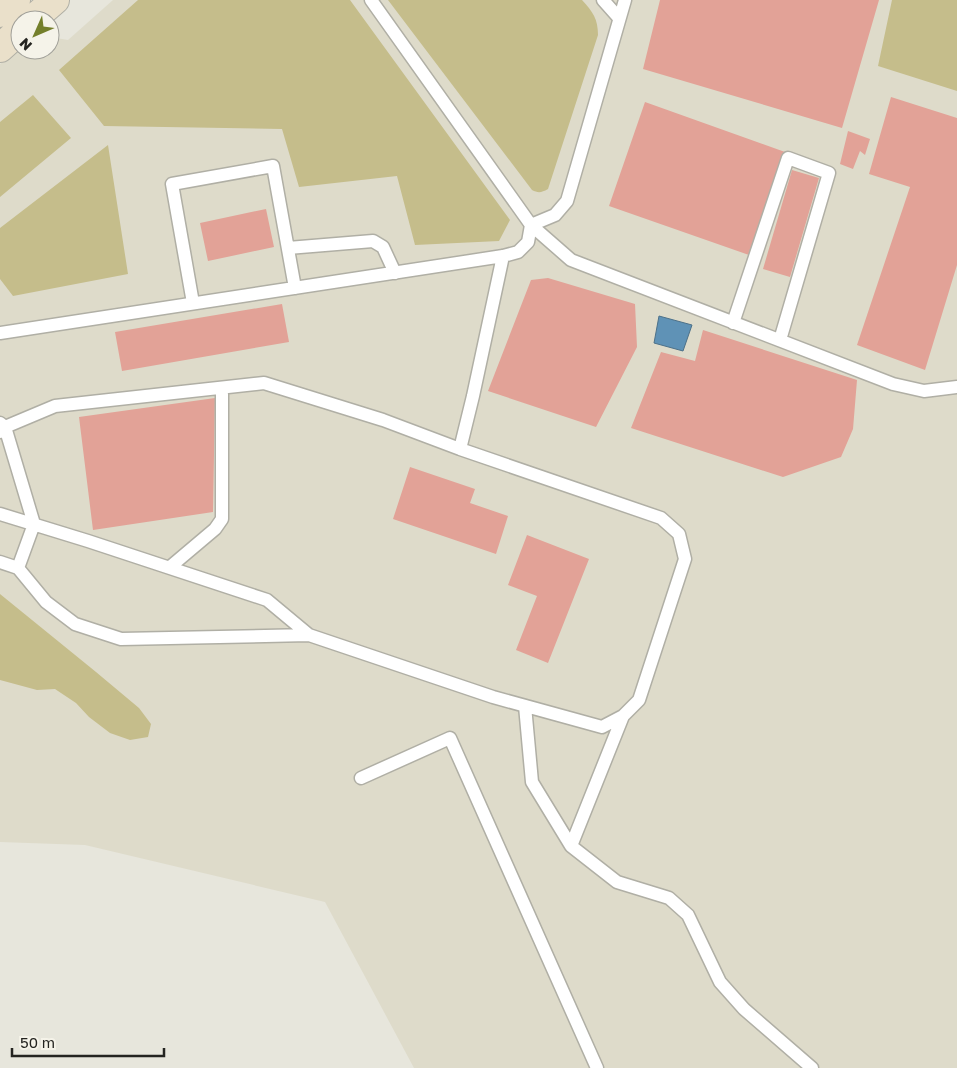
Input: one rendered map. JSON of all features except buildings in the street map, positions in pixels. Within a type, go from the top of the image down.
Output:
[{"type":"main road","points":[[0,13],[16,0]]},
{"type":"main road","points":[[44,10],[55,0]]},
{"type":"main road","points":[[0,48],[10,39]]},
{"type":"lane","points":[[371,0],[531,225],[571,260],[893,384],[924,391],[957,387]]},
{"type":"lane","points":[[603,0],[619,18]]},
{"type":"lane","points":[[531,225],[555,215],[567,201],[625,0]]},
{"type":"lane","points":[[733,323],[788,158],[829,172],[780,340]]},
{"type":"lane","points":[[193,303],[172,184],[273,166],[294,288]]},
{"type":"lane","points":[[0,333],[503,256],[518,252],[528,242],[531,225]]},
{"type":"lane","points":[[288,248],[373,241],[383,247],[395,272]]},
{"type":"lane","points":[[460,449],[503,256]]},
{"type":"lane","points":[[0,562],[18,568],[46,602],[75,624],[121,639],[309,636],[493,697],[602,727],[623,716],[638,700],[685,558],[679,534],[662,518],[460,449],[383,420],[264,383],[55,406],[2,427],[34,524],[18,568]]},
{"type":"lane","points":[[170,568],[215,529],[222,519],[222,388]]},
{"type":"lane","points":[[0,514],[267,600],[309,636]]},
{"type":"lane","points":[[525,706],[532,782],[571,846],[618,882],[669,898],[688,915],[720,982],[744,1010],[812,1068]]},
{"type":"lane","points":[[571,846],[623,716]]},
{"type":"lane","points":[[362,778],[450,738],[597,1068]]},
{"type":"shaded area","points":[[113,0],[957,0],[957,1068],[414,1068],[325,902],[85,845],[0,842],[0,64],[10,56],[10,60],[60,60],[60,39],[68,40]]},
{"type":"shaded area","points":[[138,0],[350,0],[510,220],[499,241],[415,245],[397,176],[299,187],[282,129],[104,126],[59,70]]},
{"type":"shaded area","points":[[388,0],[582,0],[586,4],[596,20],[598,35],[548,189],[540,192],[532,190]]},
{"type":"shaded area","points":[[892,0],[957,0],[957,91],[878,66]]},
{"type":"shaded area","points":[[33,95],[71,138],[0,197],[0,122]]},
{"type":"shaded area","points":[[108,145],[128,274],[13,296],[0,279],[0,228]]},
{"type":"shaded area","points":[[0,594],[139,708],[151,724],[148,737],[130,740],[110,733],[89,717],[76,703],[55,689],[37,690],[0,680]]},
{"type":"water","points":[[659,316],[692,325],[683,351],[654,343]]}]
